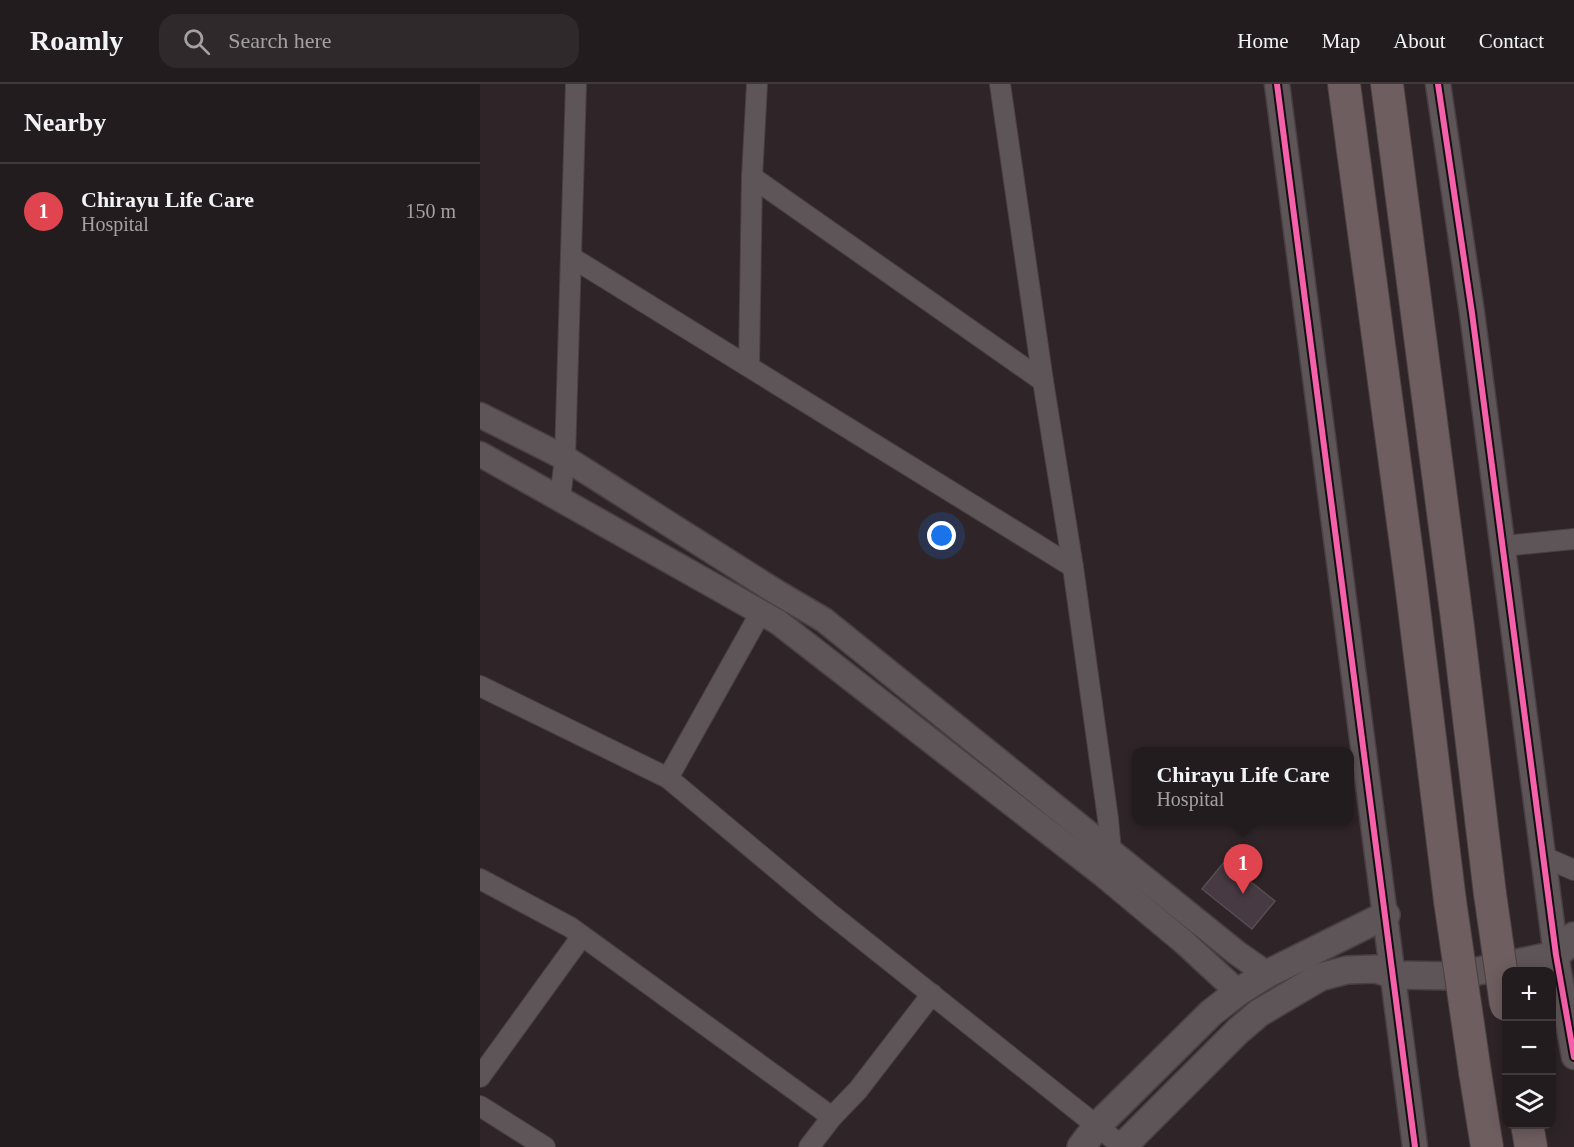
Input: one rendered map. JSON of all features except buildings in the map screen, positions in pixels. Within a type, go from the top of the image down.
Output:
[{"type":"highway","points":[[1344,84],[1408,563],[1450,901],[1487,1147]]},
{"type":"highway","points":[[1387,84],[1502,977]]},
{"type":"highway","points":[[1528,1129],[1531,1147]]},
{"type":"main road","points":[[1089,1137],[1210,1013],[1238,992],[1267,974],[1386,915]]},
{"type":"main road","points":[[1122,1147],[1238,1030],[1259,1013],[1320,977],[1347,970],[1376,969],[1394,975],[1454,976],[1565,945]]},
{"type":"main road","points":[[1267,974],[1288,995]]},
{"type":"main road","points":[[1238,992],[1259,1013]]},
{"type":"street","points":[[560,499],[566,458],[576,84]]},
{"type":"street","points":[[749,366],[752,177],[757,84]]},
{"type":"street","points":[[1000,84],[1072,567],[1111,851]]},
{"type":"street","points":[[1277,84],[1415,1147]]},
{"type":"street","points":[[1438,84],[1504,546],[1544,857],[1565,945],[1574,1057]]},
{"type":"street","points":[[752,177],[1043,381]]},
{"type":"street","points":[[571,257],[1072,567]]},
{"type":"street","points":[[480,415],[566,458],[824,620],[1267,974]]},
{"type":"street","points":[[480,454],[778,622],[1101,873],[1185,943],[1238,992]]},
{"type":"street","points":[[1504,546],[1574,539]]},
{"type":"street","points":[[668,778],[761,612]]},
{"type":"street","points":[[480,686],[668,778],[827,911],[932,994],[1089,1137],[1122,1147]]},
{"type":"street","points":[[1544,857],[1574,870]]},
{"type":"street","points":[[480,879],[570,927],[832,1117]]},
{"type":"street","points":[[480,1077],[582,936]]},
{"type":"street","points":[[809,1147],[832,1117],[858,1090],[932,994]]},
{"type":"street","points":[[480,1106],[545,1147]]},
{"type":"cycle path","points":[[1277,84],[1415,1147]]},
{"type":"cycle path","points":[[1438,84],[1472,313],[1556,955],[1574,1057]]},
{"type":"place","name":"Chirayu Life Care","points":[[1243,894]]}]
